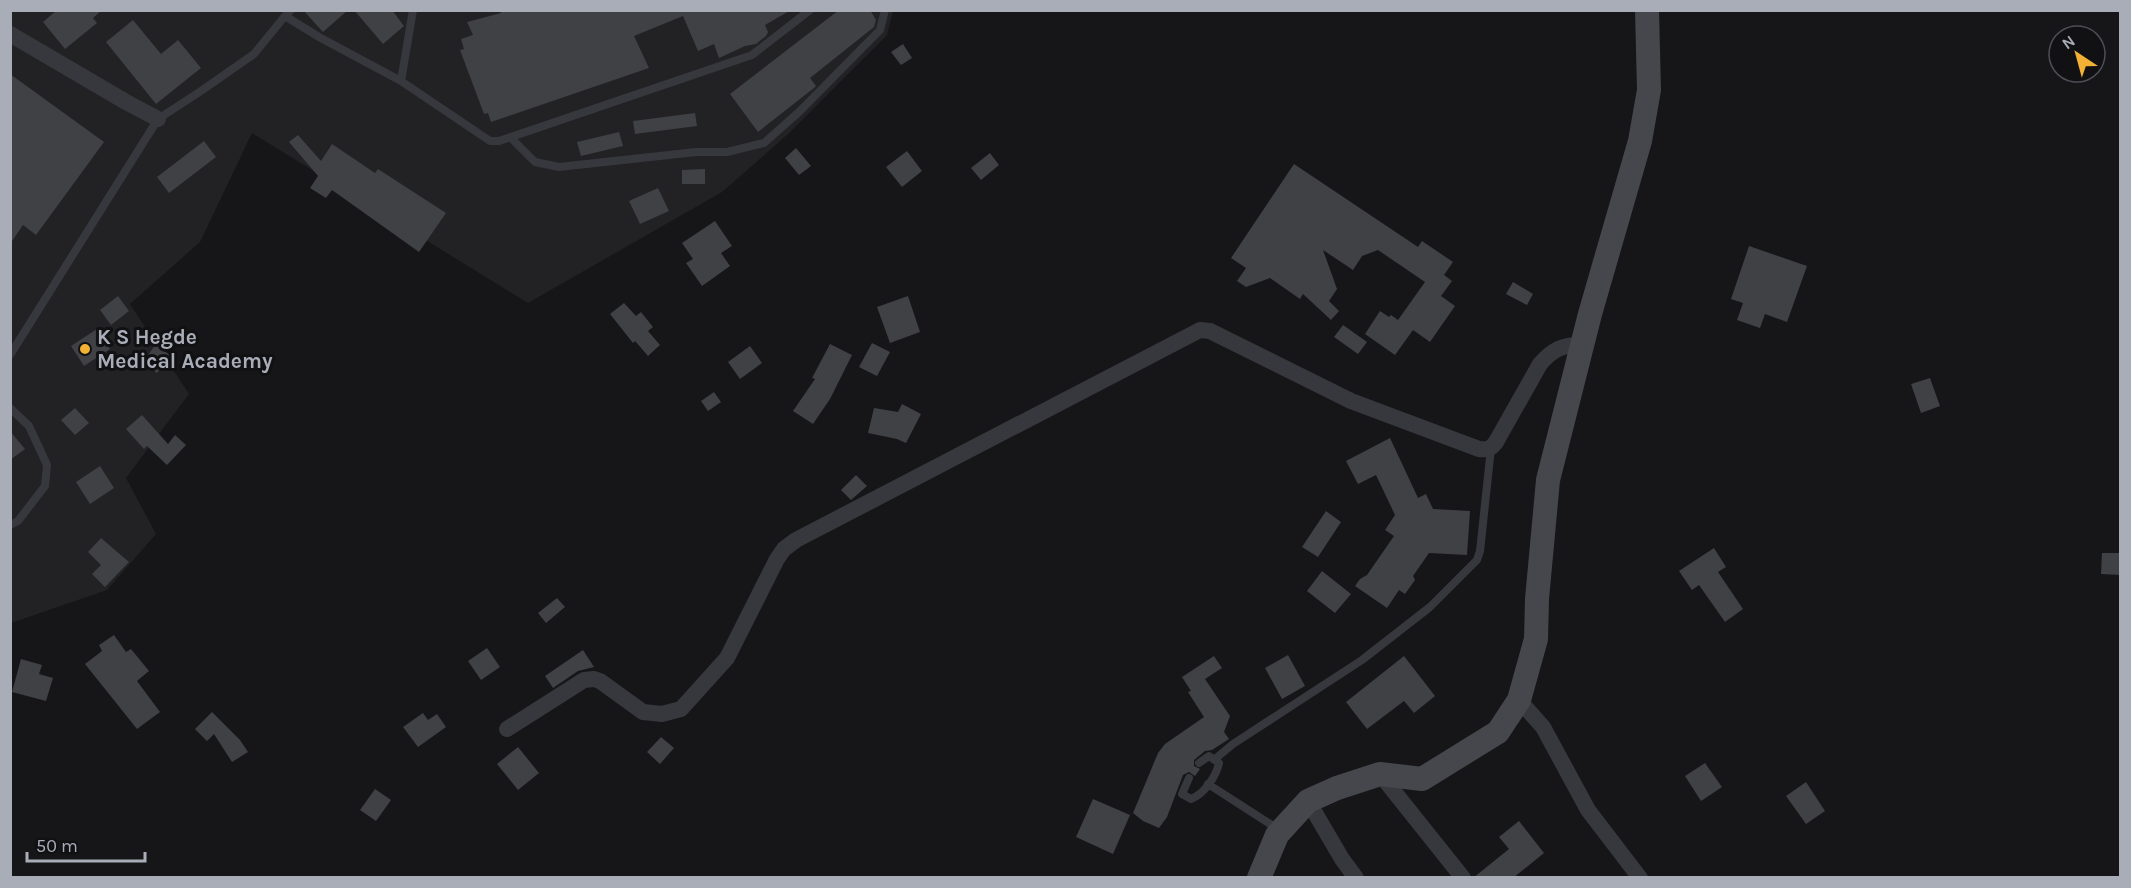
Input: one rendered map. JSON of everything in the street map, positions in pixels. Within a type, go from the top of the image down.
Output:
[{"type":"main road","points":[[1259,878],[1277,835],[1308,801],[1337,788],[1380,774],[1422,779],[1498,732],[1519,700],[1536,639],[1537,599],[1548,480],[1582,345],[1640,141],[1649,90],[1647,10]]},
{"type":"street","points":[[10,34],[158,119]]},
{"type":"street","points":[[507,729],[584,680],[600,681],[643,712],[662,714],[681,709],[733,649],[777,559],[784,549],[796,540],[1200,330],[1210,331],[1352,401],[1479,449],[1491,448],[1496,442],[1540,364],[1548,355],[1565,345],[1582,345]]},
{"type":"street","points":[[1519,700],[1543,727],[1588,810],[1640,878]]},
{"type":"street","points":[[1380,774],[1462,878]]},
{"type":"street","points":[[1308,801],[1342,859],[1356,878]]},
{"type":"lane","points":[[401,81],[413,10]]},
{"type":"lane","points":[[10,355],[158,119],[254,54],[288,13],[319,37],[401,81],[490,141],[499,141],[752,55],[810,10]]},
{"type":"lane","points":[[511,138],[535,162],[559,167],[696,152],[727,152],[764,142],[798,112],[879,30],[885,10]]},
{"type":"lane","points":[[10,408],[29,426],[47,465],[45,486],[18,521],[10,525]]},
{"type":"lane","points":[[1215,759],[1233,744],[1362,660],[1430,606],[1477,560],[1480,551],[1491,448]]},
{"type":"lane","points":[[1189,778],[1182,791],[1188,799],[1198,796],[1219,766],[1218,761],[1209,756],[1199,763]]},
{"type":"lane","points":[[1208,784],[1281,831]]},
{"type":"shaded area","name":"K S Hegde Medical Academy","points":[[10,11],[893,11],[887,35],[787,135],[722,192],[528,303],[252,133],[200,242],[130,304],[189,394],[126,478],[156,534],[107,590],[11,623]]},
{"type":"building","points":[[57,10],[102,10],[93,18],[97,23],[65,49],[43,22]]},
{"type":"building","points":[[303,10],[348,10],[323,32]]},
{"type":"building","points":[[354,10],[392,10],[404,26],[383,44]]},
{"type":"building","points":[[501,10],[791,10],[765,25],[768,32],[756,44],[745,46],[719,58],[714,44],[698,51],[683,16],[634,36],[649,68],[491,122],[488,113],[484,114],[460,50],[464,49],[461,39],[473,35],[467,22],[501,13]]},
{"type":"building","points":[[839,10],[870,10],[876,20],[874,27],[810,78],[816,86],[758,132],[730,94]]},
{"type":"building","points":[[133,20],[161,54],[178,40],[201,68],[156,104],[106,42]]},
{"type":"building","points":[[903,44],[912,58],[901,65],[891,52]]},
{"type":"building","points":[[10,74],[104,142],[36,235],[23,225],[10,244]]},
{"type":"building","points":[[695,113],[697,126],[635,134],[633,121]]},
{"type":"building","points":[[619,132],[623,146],[581,156],[577,142]]},
{"type":"building","points":[[298,135],[321,161],[332,144],[375,173],[378,169],[446,213],[419,252],[332,190],[326,198],[310,188],[318,176],[289,142]]},
{"type":"building","points":[[204,141],[216,157],[169,193],[157,177]]},
{"type":"building","points":[[796,148],[811,166],[799,175],[785,158]]},
{"type":"building","points":[[907,151],[922,171],[902,187],[886,167]]},
{"type":"building","points":[[990,153],[999,165],[981,180],[971,168]]},
{"type":"building","points":[[1294,164],[1418,247],[1422,241],[1453,262],[1444,275],[1452,281],[1441,296],[1455,306],[1430,342],[1413,330],[1395,355],[1365,334],[1380,311],[1398,320],[1425,282],[1378,250],[1362,256],[1353,270],[1323,250],[1337,289],[1329,301],[1339,311],[1331,320],[1303,294],[1300,299],[1270,278],[1246,287],[1237,281],[1246,268],[1231,258]]},
{"type":"building","points":[[705,169],[705,184],[682,184],[682,170]]},
{"type":"building","points":[[658,188],[669,211],[640,224],[629,201]]},
{"type":"building","points":[[715,221],[732,246],[721,253],[730,266],[702,286],[686,263],[693,259],[682,243]]},
{"type":"building","points":[[1749,246],[1807,266],[1787,322],[1765,314],[1760,328],[1737,320],[1743,303],[1731,299]]},
{"type":"building","points":[[1513,282],[1533,294],[1527,305],[1506,294]]},
{"type":"building","points":[[118,296],[129,311],[111,325],[100,310]]},
{"type":"building","points":[[908,296],[920,332],[890,343],[877,307]]},
{"type":"building","points":[[624,303],[636,316],[641,312],[653,327],[648,331],[660,345],[648,356],[635,341],[633,343],[610,314]]},
{"type":"building","points":[[1343,325],[1367,342],[1358,354],[1334,337]]},
{"type":"building","points":[[97,329],[110,349],[84,366],[71,346]]},
{"type":"building","points":[[872,343],[890,352],[877,376],[859,367]]},
{"type":"building","points":[[830,344],[852,355],[830,399],[813,424],[793,411],[815,379],[812,378]]},
{"type":"building","points":[[155,345],[170,355],[157,373],[143,363]]},
{"type":"building","points":[[750,346],[762,363],[740,379],[728,362]]},
{"type":"building","points":[[1930,378],[1940,406],[1921,413],[1911,384]]},
{"type":"building","points":[[714,392],[721,402],[708,411],[701,401]]},
{"type":"building","points":[[902,404],[921,414],[906,443],[868,433],[874,408],[898,412]]},
{"type":"building","points":[[75,408],[89,423],[75,435],[61,420]]},
{"type":"building","points":[[142,415],[168,444],[175,435],[186,445],[167,465],[147,446],[144,449],[126,429]]},
{"type":"building","points":[[10,431],[25,449],[10,460]]},
{"type":"building","points":[[1390,438],[1418,498],[1426,494],[1433,509],[1470,511],[1467,555],[1429,553],[1413,576],[1415,580],[1405,594],[1399,590],[1387,608],[1355,586],[1367,575],[1394,536],[1385,530],[1395,515],[1376,475],[1358,484],[1346,461]]},
{"type":"building","points":[[100,466],[114,488],[90,504],[76,482]]},
{"type":"building","points":[[856,475],[867,486],[851,500],[841,490]]},
{"type":"building","points":[[1326,511],[1341,522],[1318,557],[1302,547]]},
{"type":"building","points":[[101,538],[129,562],[105,587],[92,574],[101,565],[88,552]]},
{"type":"building","points":[[1714,548],[1726,567],[1718,572],[1743,609],[1725,622],[1699,585],[1692,590],[1679,571]]},
{"type":"building","points":[[2102,553],[2121,553],[2121,575],[2101,574]]},
{"type":"building","points":[[1322,571],[1351,594],[1335,613],[1307,591]]},
{"type":"building","points":[[557,598],[565,607],[546,623],[538,613]]},
{"type":"building","points":[[114,635],[126,652],[131,649],[149,671],[137,681],[160,712],[137,729],[85,664],[102,651],[99,645]]},
{"type":"building","points":[[487,648],[500,667],[481,680],[468,661]]},
{"type":"building","points":[[583,650],[594,667],[578,671],[553,688],[545,676]]},
{"type":"building","points":[[1288,655],[1305,686],[1282,699],[1265,668]]},
{"type":"building","points":[[1214,656],[1222,668],[1205,679],[1230,716],[1224,732],[1229,739],[1212,750],[1205,751],[1194,760],[1194,766],[1200,769],[1195,776],[1189,772],[1183,775],[1167,817],[1159,828],[1143,821],[1133,813],[1158,753],[1165,744],[1204,717],[1188,692],[1191,691],[1182,677]]},
{"type":"building","points":[[1404,656],[1435,696],[1414,713],[1404,701],[1367,729],[1346,702]]},
{"type":"building","points":[[21,659],[42,665],[39,674],[53,678],[46,701],[12,692]]},
{"type":"building","points":[[212,712],[240,740],[248,752],[232,762],[214,734],[207,741],[195,729]]},
{"type":"building","points":[[423,713],[428,720],[437,714],[446,727],[418,747],[403,727]]},
{"type":"building","points":[[661,737],[674,748],[660,764],[647,752]]},
{"type":"building","points":[[518,747],[539,773],[518,790],[497,764]]},
{"type":"building","points":[[1705,763],[1722,787],[1701,801],[1685,776]]},
{"type":"building","points":[[1806,782],[1825,811],[1806,824],[1786,796]]},
{"type":"building","points":[[375,789],[391,800],[376,821],[360,810]]},
{"type":"building","points":[[1093,799],[1130,815],[1113,854],[1076,837]]},
{"type":"building","points":[[1519,821],[1544,853],[1513,878],[1473,878],[1509,849],[1499,837]]},
{"type":"place","name":"K S Hegde Medical Academy","points":[[85,349]]}]
